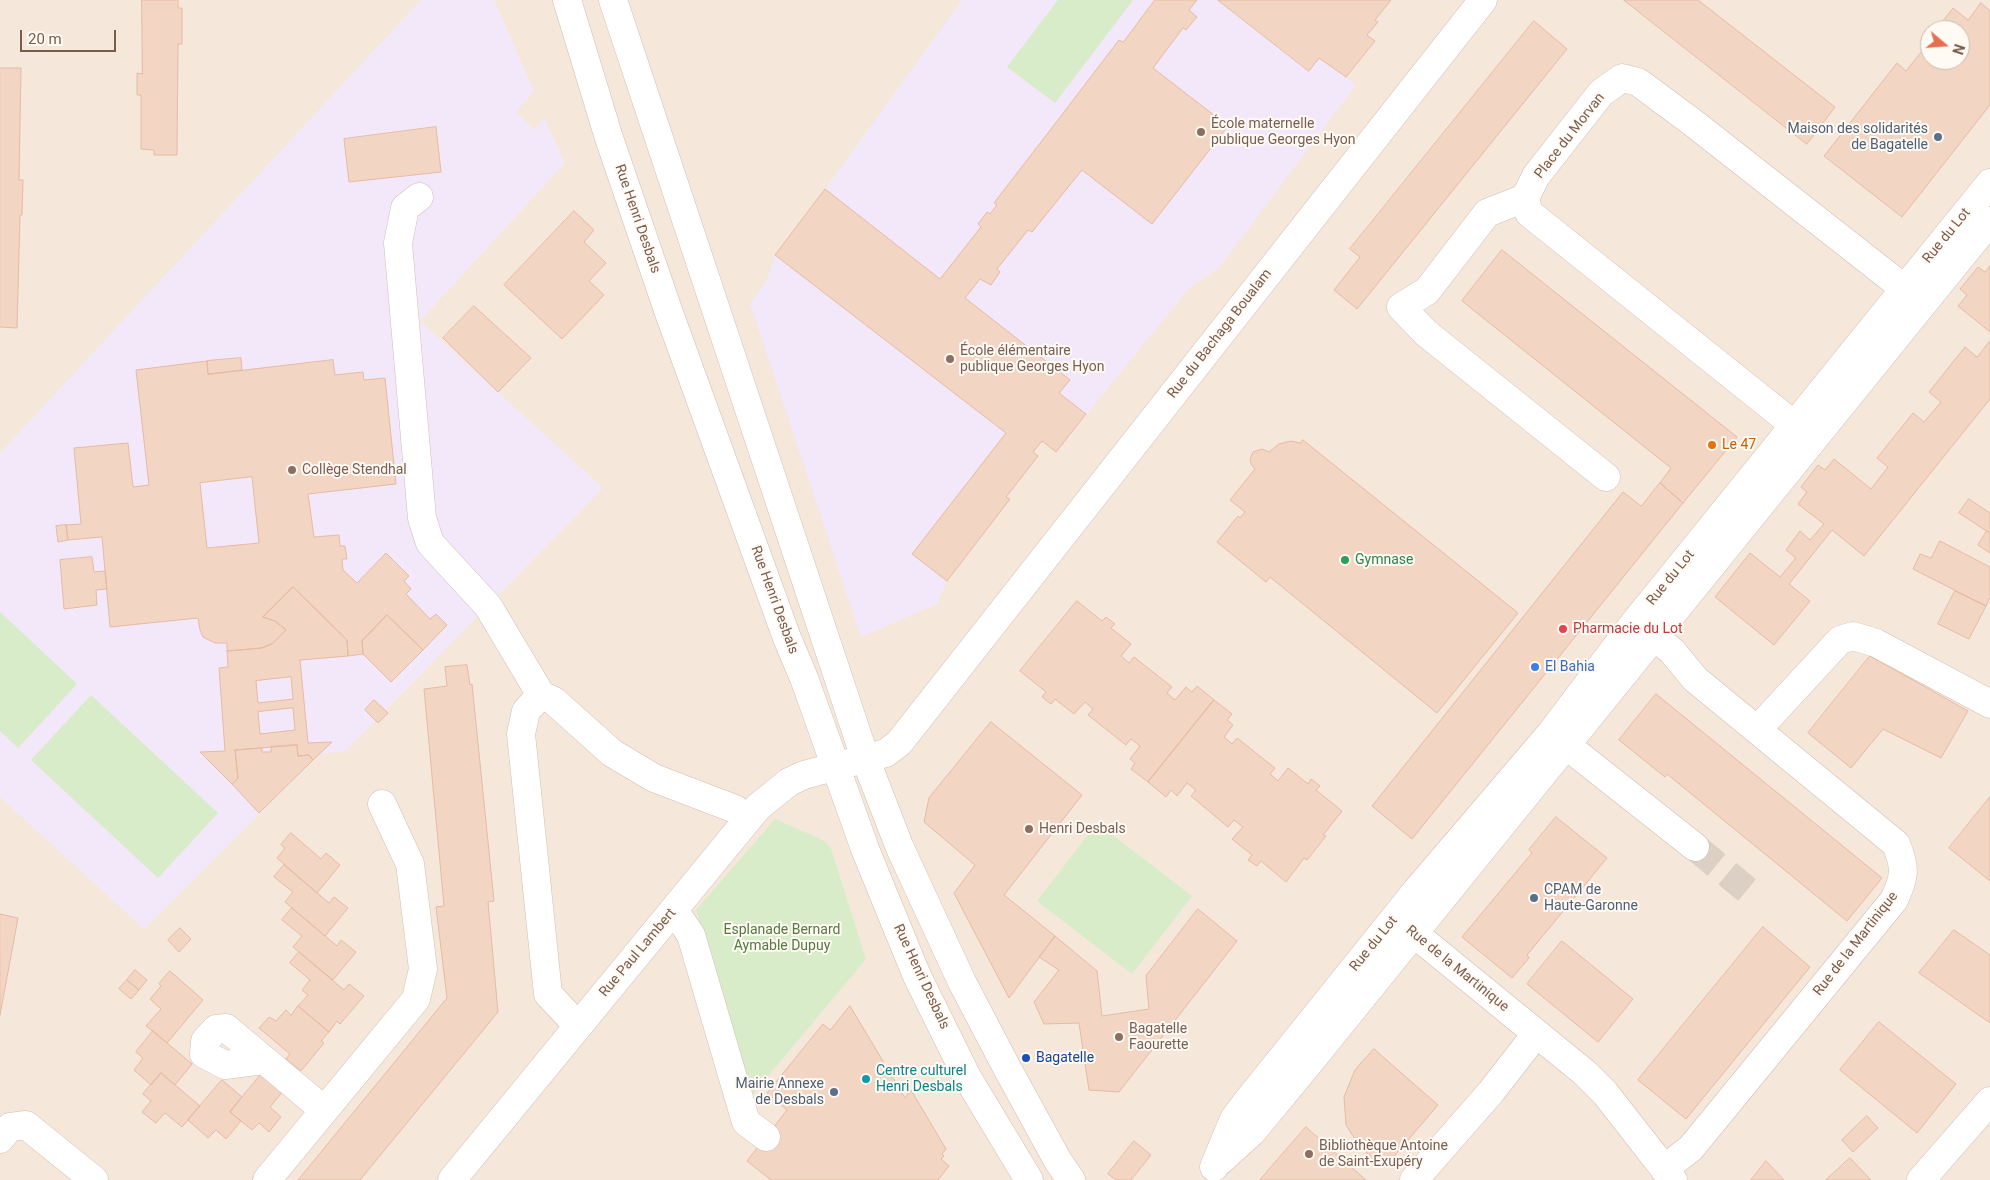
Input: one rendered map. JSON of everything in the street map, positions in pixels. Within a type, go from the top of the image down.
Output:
[{"type":"street","name":"Rue Henri Desbals","points":[[567,0],[609,138],[666,304],[850,762],[900,848],[962,982],[1007,1068],[1070,1180]]},
{"type":"street","name":"Rue Henri Desbals","points":[[613,0],[850,762],[864,848],[917,976],[967,1077],[1029,1180]]},
{"type":"street","name":"Rue du Bachaga Boualam","points":[[850,762],[886,753],[899,743],[1483,0]]},
{"type":"street","name":"Place du Morvan","points":[[1525,198],[1536,176],[1601,93],[1622,78],[1638,82],[1914,296]]},
{"type":"street","name":"Rue du Lot","points":[[1208,1173],[1234,1119],[1405,926],[1558,738],[1914,296],[1990,183]]},
{"type":"street","points":[[419,197],[405,208],[398,243],[422,518],[430,543],[488,606],[541,695],[554,701],[612,753],[654,778],[736,809],[748,819]]},
{"type":"street","points":[[1606,477],[1426,333],[1401,307],[1427,291],[1487,213],[1525,198],[1529,213],[1804,433]]},
{"type":"street","name":"Rue du Lot","points":[[1914,296],[1990,221]]},
{"type":"street","name":"Rue de la Martinique","points":[[1405,926],[1585,1074],[1605,1094],[1668,1175],[1894,900],[1902,883],[1904,862],[1896,844],[1695,679],[1672,651],[1645,630]]},
{"type":"street","points":[[1757,730],[1840,640],[1853,636],[1876,643],[1990,704]]},
{"type":"street","points":[[541,695],[526,711],[521,734],[548,994],[578,1026]]},
{"type":"street","points":[[1558,738],[1695,847]]},
{"type":"street","name":"Rue Paul Lambert","points":[[452,1180],[758,807],[789,782],[850,762]]},
{"type":"street","points":[[267,1180],[416,998],[423,970],[410,864],[382,804]]},
{"type":"street","points":[[674,910],[691,935],[746,1122],[766,1137]]},
{"type":"street","points":[[1414,1180],[1491,1092],[1536,1034]]},
{"type":"street","points":[[264,1060],[324,1110]]},
{"type":"street","points":[[1921,1180],[1990,1101]]},
{"type":"street","points":[[0,1139],[10,1127],[26,1125],[94,1180]]},
{"type":"shaded area","points":[[0,0],[1990,0],[1990,1180],[0,1180]]},
{"type":"shaded area","name":"Collège Stendhal","points":[[421,0],[494,0],[534,91],[516,112],[534,130],[544,118],[565,163],[420,321],[603,488],[346,751],[319,754],[144,929],[0,797],[0,453]]},
{"type":"shaded area","name":"École élémentaire publique Georges Hyon","points":[[962,0],[1391,0],[1375,20],[1378,22],[1368,34],[1375,41],[1346,77],[1356,85],[1219,268],[1190,287],[1056,452],[1042,441],[1033,452],[1038,456],[1007,496],[1010,499],[947,581],[937,604],[861,637],[750,304],[767,280],[775,255]]},
{"type":"green space","points":[[1058,0],[1133,0],[1055,103],[1007,67]]},
{"type":"green space","points":[[0,612],[77,684],[18,748],[0,731]]},
{"type":"green space","points":[[91,695],[218,813],[158,878],[31,760]]},
{"type":"green space","name":"Esplanade Bernard Aymable Dupuy","points":[[775,819],[825,841],[831,849],[866,959],[753,1094],[696,910]]},
{"type":"green space","points":[[1097,823],[1192,896],[1132,974],[1037,901]]},
{"type":"building","points":[[142,0],[178,0],[178,8],[182,8],[182,44],[178,44],[177,155],[154,155],[154,150],[141,149],[141,95],[137,95],[137,73],[142,74]]},
{"type":"building","points":[[1155,0],[1197,0],[1189,10],[1197,17],[1186,30],[1183,28],[1153,68],[1228,126],[1152,224],[1082,170],[1032,232],[1028,230],[997,269],[1000,272],[991,285],[980,279],[965,298],[1070,380],[1059,393],[1086,414],[1056,452],[1042,441],[1033,452],[1038,456],[1006,497],[1010,499],[947,581],[912,554],[1006,433],[775,255],[825,189],[940,279],[981,227],[978,224],[987,212],[990,214],[997,205],[994,203],[1119,40],[1123,42]]},
{"type":"building","points":[[1218,0],[1391,0],[1375,20],[1378,22],[1367,35],[1375,41],[1346,77],[1319,58],[1309,71]]},
{"type":"building","points":[[1624,0],[1698,0],[1835,107],[1807,144]]},
{"type":"building","points":[[1981,3],[1990,11],[1990,105],[1902,217],[1824,156],[1897,63],[1906,71],[1920,54],[1920,70],[1970,70],[1970,20],[1968,20]]},
{"type":"building","points":[[1953,8],[1968,20],[1944,20]]},
{"type":"building","points":[[1534,21],[1567,49],[1357,309],[1334,290],[1360,257],[1350,249]]},
{"type":"building","points":[[0,68],[21,68],[19,180],[23,180],[22,215],[20,215],[17,328],[0,327]]},
{"type":"building","points":[[436,127],[441,172],[349,182],[344,139]]},
{"type":"building","points":[[574,211],[594,230],[584,242],[606,263],[589,281],[604,295],[562,339],[504,285]]},
{"type":"building","points":[[1502,250],[1737,437],[1683,503],[1660,483],[1671,468],[1462,301]]},
{"type":"building","points":[[1990,266],[1990,332],[1958,306],[1967,295],[1960,289],[1978,267],[1985,272]]},
{"type":"building","points":[[474,306],[531,358],[498,392],[443,338]]},
{"type":"building","points":[[1990,341],[1990,399],[1864,556],[1832,530],[1789,584],[1810,601],[1774,645],[1715,597],[1750,553],[1780,577],[1796,558],[1786,550],[1800,531],[1810,540],[1824,524],[1798,504],[1807,492],[1801,487],[1818,465],[1825,470],[1834,459],[1871,489],[1888,467],[1877,458],[1913,413],[1924,422],[1941,402],[1929,392],[1965,347],[1977,357]]},
{"type":"building","points":[[241,358],[242,370],[208,374],[207,361]]},
{"type":"building","points":[[333,360],[335,375],[363,372],[364,380],[385,378],[396,484],[308,494],[314,537],[339,535],[340,546],[345,546],[347,559],[342,559],[343,570],[357,583],[386,553],[409,576],[404,581],[411,589],[406,594],[430,619],[436,614],[447,625],[423,650],[387,615],[362,641],[363,654],[348,656],[347,640],[293,587],[263,617],[275,621],[286,630],[272,644],[262,648],[227,651],[227,643],[215,643],[203,637],[198,618],[110,627],[102,537],[68,540],[66,525],[81,524],[74,448],[128,443],[133,487],[149,485],[136,370],[207,361],[208,374]],"holes":[[[252,477],[259,543],[207,548],[200,483]]]},
{"type":"building","name":"Gymnase","points":[[1303,440],[1518,613],[1437,713],[1270,577],[1266,582],[1217,542],[1238,516],[1240,518],[1245,512],[1230,500],[1255,469],[1250,459],[1253,452],[1262,449],[1269,452],[1279,444],[1291,441],[1300,443]]},
{"type":"building","points":[[1660,483],[1683,503],[1412,839],[1372,806],[1623,492],[1641,506]]},
{"type":"building","points":[[1969,499],[1990,513],[1990,529],[1988,532],[1959,513]]},
{"type":"building","points":[[66,525],[68,540],[58,542],[56,526]]},
{"type":"building","points":[[1987,531],[1990,533],[1990,553],[1978,545]]},
{"type":"building","points":[[1940,541],[1990,567],[1990,597],[1986,606],[1913,569],[1920,554],[1931,558]]},
{"type":"building","points":[[92,557],[94,572],[105,571],[107,589],[96,590],[97,605],[64,609],[60,560]]},
{"type":"building","points":[[293,587],[347,640],[348,656],[300,660],[308,743],[332,742],[313,760],[309,755],[298,756],[297,745],[235,750],[238,778],[232,784],[200,752],[225,751],[219,668],[228,667],[227,651],[262,648],[272,644],[286,630],[275,621],[263,617]],"holes":[[[291,677],[293,699],[258,703],[256,681]],[[293,708],[295,730],[260,734],[258,712]]]},
{"type":"building","points":[[1955,591],[1986,606],[1969,639],[1938,624]]},
{"type":"building","points":[[1077,601],[1102,621],[1106,617],[1115,624],[1111,628],[1131,644],[1121,656],[1129,663],[1134,657],[1172,687],[1167,693],[1175,700],[1186,687],[1192,692],[1197,686],[1214,700],[1148,782],[1131,769],[1135,763],[1130,759],[1140,746],[1131,739],[1126,745],[1088,715],[1093,709],[1085,702],[1074,714],[1055,699],[1051,704],[1042,697],[1046,692],[1020,671]]},
{"type":"building","points":[[387,615],[423,650],[391,682],[363,654],[362,641]]},
{"type":"building","points":[[1870,656],[1968,711],[1941,758],[1883,729],[1851,768],[1808,733]]},
{"type":"building","points":[[467,665],[470,685],[472,684],[494,901],[488,902],[498,1012],[360,1180],[298,1180],[447,998],[436,907],[444,906],[424,689],[447,686],[445,667]]},
{"type":"building","points":[[1656,694],[1882,878],[1847,921],[1667,774],[1665,777],[1619,740]]},
{"type":"building","points":[[374,700],[388,713],[378,723],[365,710]]},
{"type":"building","points":[[1214,700],[1232,714],[1227,720],[1233,725],[1224,737],[1232,744],[1237,738],[1275,768],[1270,774],[1278,781],[1288,768],[1308,784],[1311,779],[1320,786],[1316,790],[1342,811],[1323,835],[1326,836],[1307,860],[1304,858],[1286,882],[1261,861],[1257,866],[1248,860],[1252,855],[1232,839],[1243,827],[1234,820],[1228,827],[1191,796],[1196,790],[1187,783],[1177,796],[1171,790],[1166,797],[1148,782]]},
{"type":"building","points":[[991,722],[1082,795],[1004,895],[1055,936],[1009,998],[954,893],[975,865],[924,822],[929,798]]},
{"type":"building","points":[[297,745],[298,756],[309,755],[313,760],[259,813],[232,784],[238,778],[235,750],[262,748],[262,752],[271,752],[271,747]]},
{"type":"building","points":[[1990,797],[1990,881],[1949,848]]},
{"type":"building","name":"CPAM de Haute-Garonne","points":[[1556,817],[1607,858],[1527,955],[1529,958],[1512,978],[1462,937],[1532,853],[1529,850]]},
{"type":"building","points":[[291,833],[321,859],[326,853],[340,865],[317,893],[277,858],[285,848],[281,845]]},
{"type":"building","points":[[284,865],[329,903],[334,897],[348,908],[325,936],[285,902],[293,892],[274,877]]},
{"type":"building","points":[[292,908],[337,946],[341,940],[356,952],[333,980],[293,947],[302,936],[282,920]]},
{"type":"building","points":[[1198,909],[1237,941],[1119,1092],[1089,1090],[1079,1023],[1044,1024],[1034,1002],[1059,970],[1039,957],[1055,936],[1097,971],[1102,1016],[1149,1009],[1146,976]]},
{"type":"building","points":[[0,914],[18,918],[0,1015]]},
{"type":"building","points":[[1763,927],[1810,967],[1686,1119],[1638,1080]]},
{"type":"building","points":[[180,928],[191,939],[179,952],[168,940]]},
{"type":"building","points":[[1954,930],[1990,955],[1990,1023],[1919,973]]},
{"type":"building","points":[[1562,941],[1633,999],[1598,1042],[1527,984]]},
{"type":"building","points":[[299,952],[344,990],[349,984],[364,996],[340,1024],[337,1021],[329,1032],[298,1006],[308,995],[302,990],[310,980],[290,963]]},
{"type":"building","points":[[135,970],[147,980],[139,990],[127,980]]},
{"type":"building","points":[[170,971],[203,1000],[167,1043],[146,1026],[161,1009],[150,999]]},
{"type":"building","points":[[127,980],[139,990],[131,999],[119,989]]},
{"type":"building","points":[[298,1006],[329,1032],[321,1041],[324,1043],[301,1071],[286,1059],[290,1054],[259,1028],[269,1017],[276,1021],[286,1010],[291,1015]]},
{"type":"building","name":"Mairie Annexe de Desbals","points":[[850,1006],[905,1098],[911,1090],[946,1149],[941,1159],[949,1166],[938,1180],[771,1180],[747,1161],[787,1110],[767,1093],[823,1024],[830,1030]]},
{"type":"building","points":[[1879,1022],[1956,1084],[1917,1133],[1840,1070]]},
{"type":"building","points":[[153,1031],[192,1064],[175,1085],[161,1073],[151,1085],[134,1070],[143,1058],[136,1052]]},
{"type":"building","points":[[1374,1049],[1438,1105],[1384,1168],[1360,1147],[1346,1125],[1344,1097],[1355,1070]]},
{"type":"building","points":[[263,1072],[284,1090],[270,1107],[281,1117],[269,1132],[259,1123],[252,1130],[230,1112]]},
{"type":"building","points":[[161,1073],[200,1106],[182,1127],[165,1113],[156,1123],[142,1112],[151,1101],[143,1094]]},
{"type":"building","points":[[222,1080],[242,1097],[230,1112],[241,1121],[226,1139],[216,1130],[208,1138],[188,1120]]},
{"type":"building","points":[[1867,1116],[1878,1128],[1853,1152],[1842,1140]]},
{"type":"building","name":"Bibliothèque Antoine de Saint-Exupéry","points":[[1306,1127],[1366,1180],[1260,1180]]},
{"type":"building","points":[[1134,1141],[1151,1155],[1131,1180],[1116,1180],[1108,1174]]},
{"type":"building","points":[[1850,1158],[1871,1180],[1826,1180]]},
{"type":"building","points":[[1766,1161],[1784,1180],[1751,1180]]},
{"type":"tunnel","points":[[1695,847],[1747,890]]},
{"type":"place","name":"École maternelle publique Georges Hyon","points":[[1201,132]]},
{"type":"place","name":"Maison des solidarités de Bagatelle","points":[[1938,137]]},
{"type":"place","name":"École élémentaire publique Georges Hyon","points":[[950,359]]},
{"type":"place","name":"Le 47","points":[[1712,445]]},
{"type":"place","name":"Collège Stendhal","points":[[292,470]]},
{"type":"place","name":"Gymnase","points":[[1345,560]]},
{"type":"place","name":"Pharmacie du Lot","points":[[1563,629]]},
{"type":"place","name":"El Bahia","points":[[1535,667]]},
{"type":"place","name":"Henri Desbals","points":[[1029,829]]},
{"type":"place","name":"CPAM de Haute-Garonne","points":[[1534,898]]},
{"type":"place","name":"Bagatelle Faourette","points":[[1119,1037]]},
{"type":"place","name":"Bagatelle","points":[[1026,1058]]},
{"type":"place","name":"Centre culturel Henri Desbals","points":[[866,1079]]},
{"type":"place","name":"Mairie Annexe de Desbals","points":[[834,1092]]},
{"type":"place","name":"Bibliothèque Antoine de Saint-Exupéry","points":[[1309,1154]]}]
